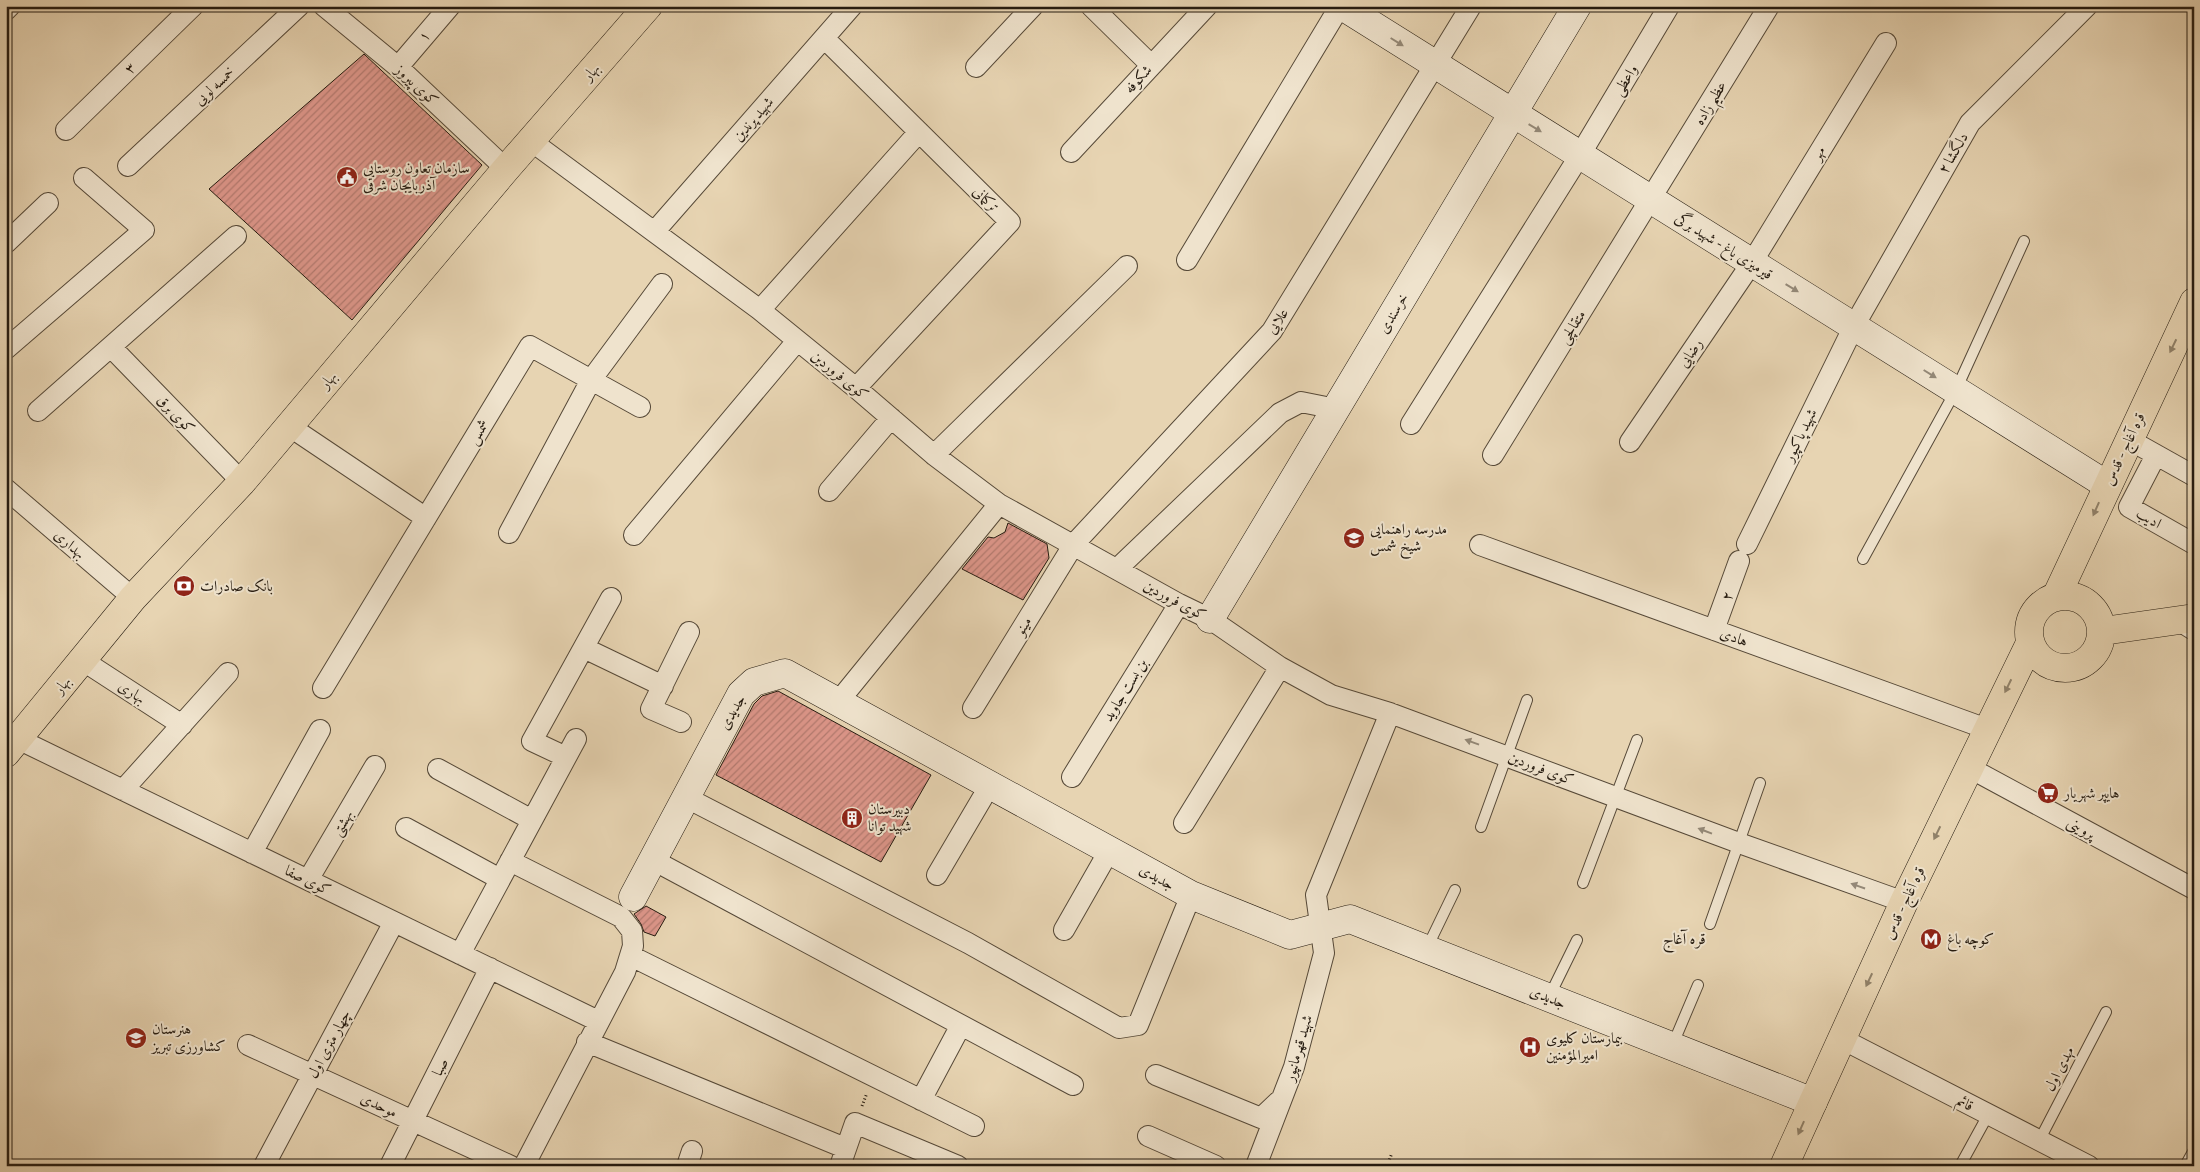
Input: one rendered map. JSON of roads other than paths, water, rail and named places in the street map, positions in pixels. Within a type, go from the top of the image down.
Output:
[{"type":"main road","name":"بهار","points":[[12,746],[133,598],[242,482],[506,169],[648,6]]},
{"type":"main road","name":"قره آغاج - قدس","points":[[2056,597],[2128,439],[2194,302]]},
{"type":"main road","points":[[2056,597],[2078,598],[2095,610],[2103,630],[2097,652],[2080,667],[2060,669],[2047,663],[2041,660],[2030,643],[2030,624],[2039,607],[2056,597]]},
{"type":"main road","points":[[2103,630],[2181,619]]},
{"type":"main road","name":"قره آغاج - قدس","points":[[1784,1166],[1904,902],[2030,643]]},
{"type":"street","points":[[6,10],[10,6]]},
{"type":"street","name":"۳","points":[[66,130],[193,6]]},
{"type":"street","name":"خمسه لویی","points":[[128,166],[299,6]]},
{"type":"street","name":"کوی پیروز","points":[[324,6],[398,67],[506,169]]},
{"type":"street","name":"۱","points":[[398,67],[450,6]]},
{"type":"street","name":"شهید پرندین","points":[[655,231],[852,6]]},
{"type":"street","points":[[976,66],[1033,6]]},
{"type":"street","points":[[1091,6],[1151,65]]},
{"type":"street","name":"شکوفه","points":[[1071,152],[1207,6]]},
{"type":"street","name":"علایی","points":[[1074,544],[1272,331],[1471,6]]},
{"type":"street","name":"خرسندی","points":[[1210,619],[1577,6]]},
{"type":"street","name":"واعظی","points":[[1411,424],[1580,155],[1669,6]]},
{"type":"street","name":"عظیم زاده","points":[[1650,200],[1769,6]]},
{"type":"street","name":"دلگشا ۲","points":[[1854,326],[1970,123],[2087,6]]},
{"type":"street","points":[[1188,260],[1355,10]]},
{"type":"street","name":"قیرمیزی باغ - شهید برگی","points":[[1355,10],[1434,65],[1580,155],[1750,264],[1854,326],[2107,485]]},
{"type":"street","name":"ترکمانی","points":[[824,38],[1010,222],[856,388]]},
{"type":"street","name":"مهر","points":[[1750,264],[1886,43]]},
{"type":"street","points":[[760,310],[919,132]]},
{"type":"street","name":"کوی فروردین","points":[[531,141],[760,310],[856,388],[934,455],[999,504],[1074,544],[1178,604],[1210,619],[1280,667],[1331,695],[1390,712],[1739,843],[1904,902]]},
{"type":"street","points":[[6,348],[144,230],[84,178]]},
{"type":"street","name":"متقالچی","points":[[1493,455],[1650,200]]},
{"type":"street","points":[[6,242],[48,203]]},
{"type":"street","points":[[38,411],[236,236]]},
{"type":"street","name":"رضایی","points":[[1630,442],[1750,264]]},
{"type":"street","points":[[934,455],[1127,266]]},
{"type":"street","points":[[509,533],[591,380],[662,284]]},
{"type":"street","name":"شهید پاکپور","points":[[1743,552],[1854,326]]},
{"type":"street","points":[[634,535],[797,341]]},
{"type":"street","name":"شمس","points":[[323,688],[530,346],[591,380]]},
{"type":"street","name":"کوی برق","points":[[111,347],[242,482]]},
{"type":"street","points":[[591,380],[640,407]]},
{"type":"street","points":[[1117,569],[1280,413],[1300,402],[1336,409]]},
{"type":"street","points":[[829,491],[891,418]]},
{"type":"street","points":[[289,426],[426,518]]},
{"type":"street","points":[[2128,439],[2194,476]]},
{"type":"street","name":"ادیب","points":[[2156,455],[2129,507],[2194,544]]},
{"type":"street","name":"بهداری","points":[[6,489],[133,598]]},
{"type":"street","points":[[838,702],[999,504]]},
{"type":"street","name":"مینو","points":[[973,708],[1074,544]]},
{"type":"street","name":"هادی","points":[[1480,545],[1987,729]]},
{"type":"street","name":"۲","points":[[1714,630],[1743,552]]},
{"type":"street","points":[[566,758],[532,741],[611,598]]},
{"type":"street","name":"بن بست جاوید","points":[[1072,777],[1178,604]]},
{"type":"street","points":[[680,722],[651,709],[689,632]]},
{"type":"street","points":[[584,648],[662,686]]},
{"type":"street","name":"بهاری","points":[[82,660],[182,725]]},
{"type":"street","points":[[1184,823],[1280,667]]},
{"type":"street","points":[[123,790],[228,673]]},
{"type":"street","name":"جدیدی","points":[[627,907],[741,694],[754,682],[784,673],[1191,896],[1290,935],[1350,919],[1813,1102]]},
{"type":"street","name":"شهید قهرمانپور","points":[[1256,1166],[1294,1067],[1324,953],[1316,895],[1390,712]]},
{"type":"street","points":[[252,853],[320,730]]},
{"type":"street","points":[[460,954],[576,740]]},
{"type":"street","name":"کوی صفا","points":[[12,746],[123,790],[598,1021]]},
{"type":"street","name":"بهشتی","points":[[308,880],[376,766]]},
{"type":"street","name":"پروینی","points":[[1968,768],[2194,889]]},
{"type":"street","points":[[438,769],[532,820]]},
{"type":"street","points":[[937,875],[990,785]]},
{"type":"street","points":[[687,798],[968,943],[1119,1028],[1138,1025],[1191,896]]},
{"type":"street","points":[[406,828],[500,879]]},
{"type":"street","points":[[1064,930],[1109,851]]},
{"type":"street","points":[[653,860],[1073,1085]]},
{"type":"street","points":[[510,861],[627,907],[633,946],[628,964],[524,1166]]},
{"type":"street","name":"چهار متری اول","points":[[264,1166],[394,922]]},
{"type":"street","points":[[628,964],[874,1076],[974,1126]]},
{"type":"street","name":"صبا","points":[[390,1166],[490,968]]},
{"type":"street","points":[[921,1100],[961,1025]]},
{"type":"street","name":"قائم","points":[[1842,1039],[2089,1166]]},
{"type":"street","points":[[587,1042],[843,1157],[855,1124],[958,1166]]},
{"type":"street","name":"موحدی","points":[[248,1045],[511,1166]]},
{"type":"street","points":[[1156,1075],[1261,1118],[1283,1098]]},
{"type":"street","points":[[1148,1136],[1216,1166]]},
{"type":"lane","points":[[1863,559],[1956,390],[2024,241]]},
{"type":"lane","points":[[2181,619],[2194,636]]},
{"type":"lane","points":[[1481,827],[1527,700]]},
{"type":"lane","points":[[1583,884],[1637,740]]},
{"type":"lane","points":[[1710,924],[1760,783]]},
{"type":"lane","points":[[1427,949],[1455,890]]},
{"type":"lane","points":[[1549,997],[1577,940]]},
{"type":"lane","points":[[1672,1046],[1698,986]]},
{"type":"lane","name":"مهدی اول","points":[[2040,1141],[2106,1012]]},
{"type":"lane","points":[[1960,1166],[1988,1115]]},
{"type":"lane","points":[[2185,1166],[2194,1150]]},
{"type":"place","name":"سازمان تعاون روستایی آذربایجان شرقی","points":[[347,177]]},
{"type":"place","name":"مدرسه راهنمایی شیخ شمس","points":[[1354,538]]},
{"type":"place","name":"بانک صادرات","points":[[184,586]]},
{"type":"place","name":"هایپر شهریار","points":[[2048,793]]},
{"type":"place","name":"دبیرستان شهید توانا","points":[[852,818]]},
{"type":"place","name":"کوچه باغ","points":[[1931,939]]},
{"type":"place","name":"هنرستان کشاورزی تبریز","points":[[136,1038]]},
{"type":"place","name":"بیمارستان کلیوی امیرالمؤمنین","points":[[1530,1047]]},
{"type":"district","name":"قره آغاج","points":[[1684,938]]}]
